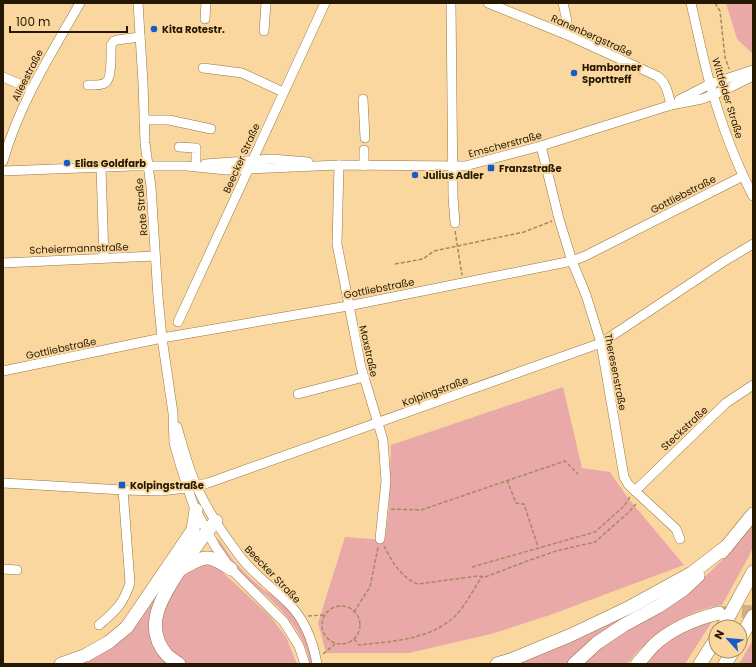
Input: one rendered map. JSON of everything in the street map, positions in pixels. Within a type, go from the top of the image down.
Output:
[{"type":"highway","points":[[196,510],[205,527]]},
{"type":"highway","points":[[574,664],[597,643],[624,625],[659,606],[684,588],[727,546],[753,514]]},
{"type":"highway","points":[[179,664],[167,655],[159,643],[155,627],[157,612],[160,601],[205,527]]},
{"type":"highway","points":[[61,664],[86,655],[109,642],[127,627],[205,527]]},
{"type":"highway","points":[[497,664],[564,638],[636,604],[692,573],[727,546]]},
{"type":"highway","points":[[180,570],[199,558],[210,558],[231,569]]},
{"type":"highway","points":[[727,619],[753,572]]},
{"type":"highway","points":[[637,664],[654,645],[670,633],[701,618],[719,614]]},
{"type":"highway","points":[[748,625],[753,616]]},
{"type":"highway","points":[[700,664],[708,652]]},
{"type":"street","name":"Alleestraße","points":[[3,161],[8,144],[31,89],[80,3]]},
{"type":"street","name":"Rote Straße","points":[[138,3],[144,143],[151,187],[162,338]]},
{"type":"street","points":[[204,19],[206,3]]},
{"type":"street","points":[[264,31],[266,3]]},
{"type":"street","name":"Beecker Straße","points":[[178,322],[325,3]]},
{"type":"street","points":[[451,3],[452,167],[455,223]]},
{"type":"street","name":"Ranenbergstraße","points":[[488,3],[566,34],[662,80],[665,84],[671,105]]},
{"type":"street","points":[[563,3],[567,21],[566,34]]},
{"type":"street","name":"Wittfelder Straße","points":[[691,3],[710,84],[727,137],[753,196]]},
{"type":"street","points":[[88,85],[104,84],[107,81],[109,76],[111,45],[114,41],[140,37]]},
{"type":"street","points":[[203,68],[242,73],[283,92]]},
{"type":"street","name":"Emscherstraße","points":[[671,105],[710,84],[753,70]]},
{"type":"street","name":"Emscherstraße","points":[[3,171],[191,166],[252,160],[278,160],[364,166],[465,166],[541,146],[671,105],[714,95],[753,76]]},
{"type":"street","points":[[3,77],[31,89]]},
{"type":"street","points":[[363,99],[364,138]]},
{"type":"street","points":[[144,120],[169,120],[211,129]]},
{"type":"street","name":"Theresenstraße","points":[[541,146],[559,219],[601,343],[624,476],[628,484],[676,529],[680,540]]},
{"type":"street","points":[[179,147],[196,148],[191,166]]},
{"type":"street","points":[[364,150],[364,166]]},
{"type":"street","name":"Emscherstraße","points":[[191,166],[226,170],[339,165]]},
{"type":"street","name":"Maxstraße","points":[[339,165],[337,244],[348,306],[364,377],[383,440],[385,456],[386,481],[380,539]]},
{"type":"street","points":[[101,168],[104,258]]},
{"type":"street","name":"Gottliebstraße","points":[[3,371],[162,338],[348,306],[572,261],[585,256],[743,176]]},
{"type":"street","name":"Kolpingstraße","points":[[3,482],[161,491],[208,484],[601,343],[723,262],[753,244]]},
{"type":"street","name":"Scheiermannstraße","points":[[3,263],[155,256]]},
{"type":"street","name":"Beecker Straße","points":[[162,338],[173,413],[187,463],[196,510]]},
{"type":"street","points":[[298,394],[364,377]]},
{"type":"street","name":"Steckstraße","points":[[635,490],[726,403],[753,386]]},
{"type":"street","name":"Beecker Straße","points":[[192,487],[205,527],[215,546],[231,569],[284,622],[299,646],[305,664]]},
{"type":"street","points":[[99,625],[120,605],[126,595],[130,583],[123,490]]},
{"type":"street","name":"Beecker Straße","points":[[205,527],[239,556],[254,573],[288,603],[310,637],[316,662]]},
{"type":"street","points":[[3,569],[17,570]]},
{"type":"path","points":[[715,3],[720,11],[725,57],[732,77]]},
{"type":"path","points":[[395,264],[423,259],[434,251],[524,232],[550,221],[559,219]]},
{"type":"path","points":[[455,223],[463,283]]},
{"type":"path","points":[[383,509],[421,510],[565,461],[578,474]]},
{"type":"path","points":[[507,480],[516,503],[524,504],[538,547]]},
{"type":"path","points":[[472,567],[595,532],[624,506],[635,490]]},
{"type":"path","points":[[380,539],[388,555],[412,582],[418,584],[478,576],[485,577],[550,554],[595,542],[636,504],[635,490]]},
{"type":"path","points":[[354,612],[370,587],[380,539]]},
{"type":"path","points":[[354,639],[359,645],[409,639],[436,629],[448,622],[457,613],[466,602],[482,576]]},
{"type":"path","points":[[337,606],[348,607],[359,619],[360,624],[357,635],[354,639],[344,644],[335,644],[328,640],[322,631],[321,626],[324,615],[327,611],[337,606]]},
{"type":"path","points":[[298,617],[324,615]]},
{"type":"path","points":[[316,662],[335,644]]},
{"type":"shaded area","points":[[726,3],[753,3],[753,54],[737,39]]},
{"type":"shaded area","points":[[563,387],[582,468],[610,472],[628,498],[684,565],[550,615],[491,634],[409,653],[326,653],[318,623],[345,537],[385,540],[389,507],[391,445]]},
{"type":"shaded area","points":[[753,523],[753,547],[722,605],[708,608],[682,618],[669,626],[646,643],[627,664],[583,664],[601,648],[687,592],[733,549]]},
{"type":"shaded area","points":[[216,539],[219,540],[233,560],[247,575],[286,606],[307,639],[314,664],[310,664],[303,643],[286,615],[235,569],[225,556]]},
{"type":"shaded area","points":[[200,562],[218,568],[270,616],[286,637],[297,664],[190,664],[178,659],[159,634],[165,605],[187,572]]},
{"type":"shaded area","points":[[162,588],[155,599],[151,611],[171,664],[79,664]]},
{"type":"shaded area","points":[[651,602],[652,603],[593,639],[566,664],[516,664]]},
{"type":"shaded area","points":[[708,622],[708,628],[685,664],[643,664],[658,649],[686,630]]},
{"type":"shaded area","points":[[753,640],[753,664],[739,664],[742,659],[748,659],[748,649]]},
{"type":"tunnel","points":[[723,613],[739,611],[753,612]]},
{"type":"place","name":"Kita Rotestr.","points":[[154,29]]},
{"type":"place","name":"Hamborner Sporttreff","points":[[574,73]]},
{"type":"place","name":"Elias Goldfarb","points":[[67,163]]},
{"type":"place","name":"Franzstraße","points":[[491,168]]},
{"type":"place","name":"Julius Adler","points":[[415,175]]},
{"type":"place","name":"Kolpingstraße","points":[[122,485]]}]
